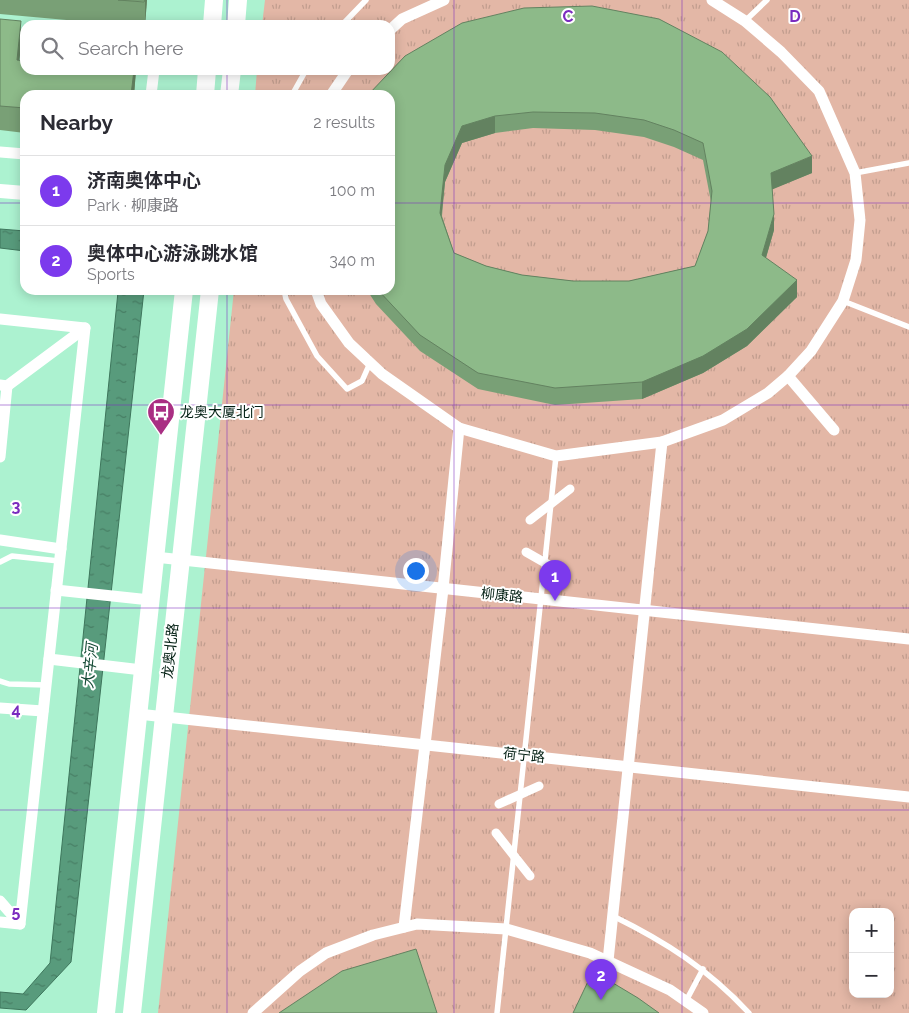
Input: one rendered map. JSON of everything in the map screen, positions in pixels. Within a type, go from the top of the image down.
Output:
[{"type":"main road","points":[[212,20],[214,0]]},
{"type":"main road","points":[[236,20],[238,0]]},
{"type":"main road","points":[[205,90],[207,75]]},
{"type":"main road","points":[[230,90],[232,75]]},
{"type":"main road","name":"龙奥北路","points":[[106,1013],[183,295]]},
{"type":"main road","name":"龙奥北路","points":[[132,1013],[209,295]]},
{"type":"street","points":[[395,25],[402,19],[444,0]]},
{"type":"street","points":[[318,295],[321,304],[349,343],[370,363],[382,374],[459,428],[556,456],[662,442],[723,420],[768,393],[788,376],[811,351],[844,301],[856,260],[860,220],[856,173],[820,92],[781,52],[744,21],[712,0]]},
{"type":"street","points":[[152,90],[153,75]]},
{"type":"street","points":[[334,90],[345,75]]},
{"type":"street","points":[[0,152],[20,154]]},
{"type":"street","points":[[0,191],[20,193]]},
{"type":"street","points":[[0,319],[85,328]]},
{"type":"street","points":[[0,457],[4,386],[85,328]]},
{"type":"street","points":[[20,924],[85,328]]},
{"type":"street","points":[[788,376],[834,430]]},
{"type":"street","points":[[404,927],[443,589],[459,428]]},
{"type":"street","points":[[608,960],[662,442]]},
{"type":"street","points":[[531,519],[570,489]]},
{"type":"street","points":[[0,540],[60,555]]},
{"type":"street","points":[[527,552],[561,572]]},
{"type":"street","name":"柳康路","points":[[155,557],[909,639]]},
{"type":"street","points":[[56,590],[150,600]]},
{"type":"street","points":[[49,659],[142,670]]},
{"type":"street","points":[[0,708],[43,711]]},
{"type":"street","name":"荷宁路","points":[[138,714],[909,797]]},
{"type":"street","points":[[501,803],[539,786]]},
{"type":"street","points":[[498,836],[530,876]]},
{"type":"street","points":[[0,901],[20,924]]},
{"type":"street","points":[[0,922],[20,924]]},
{"type":"street","points":[[253,1013],[300,971],[326,953],[373,935],[417,924],[506,929],[590,953],[670,990],[703,1013]]},
{"type":"lane","points":[[347,20],[366,0]]},
{"type":"lane","points":[[744,21],[767,0]]},
{"type":"lane","points":[[295,90],[303,75]]},
{"type":"lane","points":[[856,173],[909,163]]},
{"type":"lane","points":[[285,295],[317,356],[347,389],[362,381],[370,363]]},
{"type":"lane","points":[[844,301],[909,327]]},
{"type":"lane","points":[[497,1013],[556,456]]},
{"type":"lane","points":[[0,562],[12,556],[60,555]]},
{"type":"lane","points":[[0,680],[9,684],[46,685]]},
{"type":"lane","points":[[613,916],[661,941],[703,969],[749,1013]]},
{"type":"lane","points":[[686,1001],[703,969]]},
{"type":"green space","points":[[265,0],[909,0],[909,1013],[158,1013],[233,295],[395,295],[395,90],[255,90],[257,75],[395,75],[395,20],[263,20]]},
{"type":"water","points":[[0,229],[20,231],[20,250],[0,248]]},
{"type":"water","name":"大辛河","points":[[118,295],[143,295],[71,962],[26,1010],[0,1008],[0,992],[23,994],[50,963]]},
{"type":"building","points":[[118,0],[145,0],[144,2]]},
{"type":"building","points":[[592,6],[659,19],[722,52],[770,97],[812,156],[771,173],[774,214],[762,255],[797,280],[747,329],[703,356],[642,382],[555,388],[478,373],[420,335],[383,295],[395,295],[395,90],[373,90],[387,75],[395,75],[395,67],[405,56],[462,23],[524,8]],"holes":[[[533,112],[595,113],[644,120],[674,130],[703,143],[712,191],[708,231],[695,266],[629,281],[573,281],[522,275],[486,266],[454,253],[440,213],[445,165],[462,126],[495,116]]]},
{"type":"building","points":[[0,19],[20,21],[17,60],[20,60],[20,75],[133,75],[132,90],[20,90],[20,108],[0,106]]},
{"type":"building","points":[[416,949],[437,1013],[279,1013],[342,971]]},
{"type":"building","points":[[593,971],[638,998],[659,1013],[573,1013]]},
{"type":"place","name":"龙奥大厦北门","points":[[161,436]]},
{"type":"place","name":"济南奥体中心","points":[[555,601]]},
{"type":"place","name":"奥体中心游泳跳水馆","points":[[601,1000]]}]
